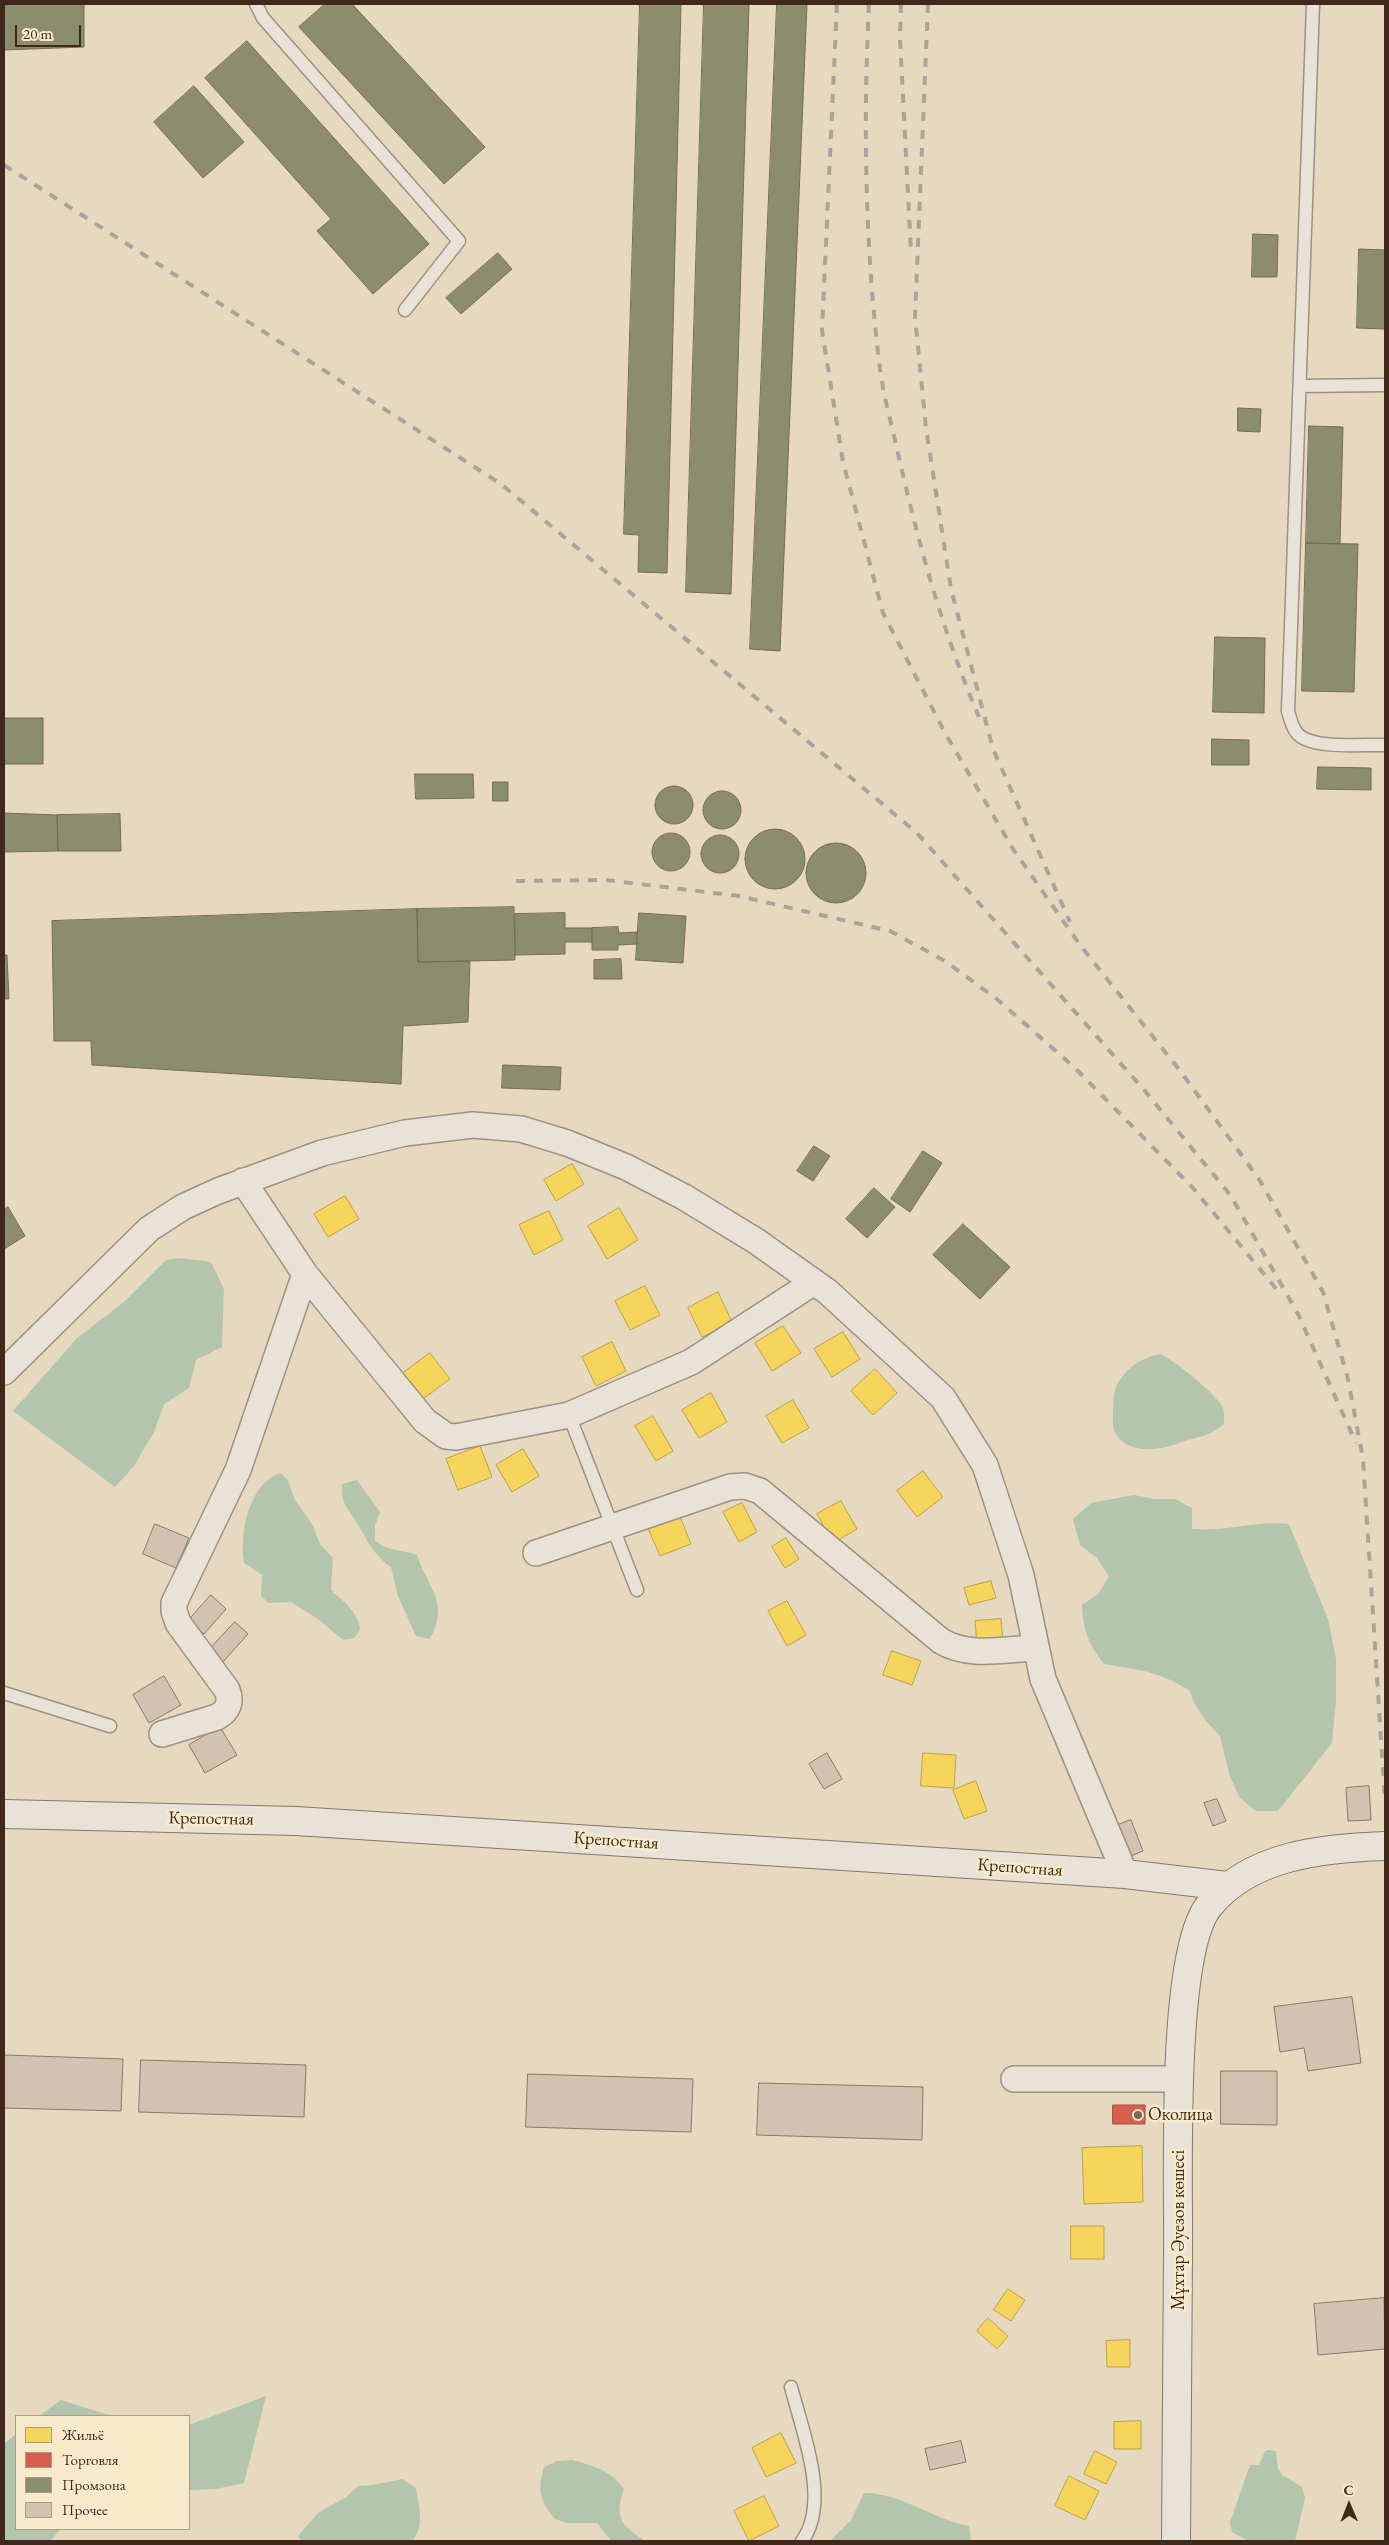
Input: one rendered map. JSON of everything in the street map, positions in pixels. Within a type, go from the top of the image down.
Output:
[{"type":"street","points":[[4,1372],[149,1229],[183,1207],[243,1181],[322,1153],[404,1133],[473,1125],[521,1130],[575,1146],[626,1167],[676,1193],[756,1241],[828,1292],[943,1398],[984,1466],[1021,1574],[1043,1679],[1125,1874]]},
{"type":"street","points":[[243,1181],[305,1274],[425,1422],[446,1436],[465,1436],[569,1415],[691,1362],[814,1282]]},
{"type":"street","points":[[162,1734],[217,1716],[224,1713],[228,1706],[230,1698],[227,1690],[178,1623],[174,1603],[238,1470],[305,1274]]},
{"type":"street","points":[[536,1553],[730,1487],[754,1488],[952,1647],[969,1651],[1036,1648]]},
{"type":"street","name":"Крепостная","points":[[4,1814],[296,1821],[1125,1874],[1227,1886]]},
{"type":"street","name":"Мұхтар Әуезов көшесі","points":[[1176,2541],[1180,2079],[1184,1996],[1194,1940],[1207,1908],[1227,1886],[1256,1870],[1288,1858],[1350,1847],[1385,1846]]},
{"type":"street","points":[[1014,2079],[1180,2079]]},
{"type":"lane","points":[[256,4],[263,18],[459,241],[405,310]]},
{"type":"lane","points":[[1313,4],[1289,702],[1290,720],[1298,735],[1317,744],[1385,745]]},
{"type":"lane","points":[[1300,386],[1385,385]]},
{"type":"lane","points":[[569,1415],[637,1590]]},
{"type":"lane","points":[[4,1693],[110,1726]]},
{"type":"lane","points":[[791,2387],[815,2485],[815,2509],[808,2534],[802,2541]]},
{"type":"shaded area","points":[[180,1258],[211,1262],[224,1289],[222,1347],[196,1360],[189,1388],[164,1404],[154,1432],[134,1466],[115,1487],[13,1411],[77,1338],[124,1302],[166,1260]]},
{"type":"shaded area","points":[[1161,1354],[1212,1394],[1223,1408],[1224,1424],[1209,1434],[1174,1445],[1156,1449],[1137,1448],[1121,1440],[1114,1431],[1115,1389],[1119,1381],[1134,1365],[1147,1358]]},
{"type":"shaded area","points":[[281,1473],[288,1481],[295,1500],[312,1524],[320,1544],[333,1558],[331,1590],[350,1607],[359,1623],[360,1630],[354,1638],[343,1640],[318,1619],[291,1602],[269,1603],[261,1596],[262,1575],[244,1563],[243,1538],[249,1510],[261,1487],[270,1478]]},
{"type":"shaded area","points":[[357,1480],[380,1512],[375,1526],[375,1541],[390,1549],[417,1555],[438,1605],[436,1626],[430,1639],[416,1636],[398,1596],[391,1567],[371,1547],[346,1506],[342,1484]]},
{"type":"shaded area","points":[[1134,1495],[1155,1499],[1175,1499],[1192,1508],[1192,1529],[1217,1529],[1277,1523],[1289,1524],[1328,1619],[1336,1659],[1336,1700],[1332,1743],[1278,1811],[1256,1811],[1240,1798],[1230,1777],[1220,1736],[1205,1720],[1194,1703],[1190,1691],[1158,1675],[1104,1664],[1091,1644],[1085,1630],[1082,1605],[1098,1594],[1109,1577],[1097,1558],[1080,1545],[1073,1519],[1091,1503]]},
{"type":"shaded area","points":[[266,2396],[244,2483],[216,2489],[190,2490],[190,2425]]},
{"type":"shaded area","points":[[61,2400],[109,2415],[40,2415]]},
{"type":"shaded area","points":[[15,2435],[15,2530],[60,2530],[50,2541],[4,2541],[4,2444]]},
{"type":"shaded area","points":[[1265,2451],[1276,2451],[1278,2469],[1282,2475],[1302,2487],[1305,2498],[1295,2541],[1248,2541],[1232,2532],[1230,2522],[1250,2465],[1259,2465]]},
{"type":"shaded area","points":[[572,2460],[601,2470],[618,2482],[624,2489],[620,2507],[622,2520],[630,2530],[645,2541],[611,2541],[597,2523],[568,2523],[555,2519],[546,2506],[541,2494],[540,2488],[544,2467],[557,2461]]},
{"type":"shaded area","points":[[402,2479],[416,2488],[420,2523],[419,2529],[412,2541],[302,2541],[298,2536],[318,2513],[346,2497],[358,2486]]},
{"type":"shaded area","points":[[864,2493],[891,2497],[955,2523],[969,2526],[971,2541],[830,2541],[851,2520]]},
{"type":"building: Жильё","points":[[572,1164],[584,1184],[556,1201],[544,1180]]},
{"type":"building: Жильё","points":[[345,1196],[359,1219],[328,1237],[314,1214]]},
{"type":"building: Жильё","points":[[619,1208],[638,1240],[607,1259],[588,1226]]},
{"type":"building: Жильё","points":[[549,1211],[563,1240],[534,1255],[519,1225]]},
{"type":"building: Жильё","points":[[645,1286],[660,1315],[630,1330],[615,1301]]},
{"type":"building: Жильё","points":[[718,1292],[732,1322],[702,1337],[688,1308]]},
{"type":"building: Жильё","points":[[783,1326],[801,1353],[772,1371],[755,1343]]},
{"type":"building: Жильё","points":[[843,1332],[860,1359],[832,1377],[814,1349]]},
{"type":"building: Жильё","points":[[612,1342],[626,1371],[596,1386],[582,1357]]},
{"type":"building: Жильё","points":[[430,1353],[450,1379],[423,1399],[403,1373]]},
{"type":"building: Жильё","points":[[875,1369],[897,1393],[873,1415],[851,1391]]},
{"type":"building: Жильё","points":[[711,1393],[727,1422],[699,1438],[682,1410]]},
{"type":"building: Жильё","points":[[793,1400],[809,1428],[782,1443],[766,1416]]},
{"type":"building: Жильё","points":[[653,1416],[673,1451],[656,1461],[635,1426]]},
{"type":"building: Жильё","points":[[480,1446],[492,1477],[458,1490],[446,1459]]},
{"type":"building: Жильё","points":[[523,1449],[539,1476],[512,1492],[496,1465]]},
{"type":"building: Жильё","points":[[923,1471],[943,1497],[917,1517],[897,1491]]},
{"type":"building: Жильё","points":[[841,1501],[857,1529],[833,1543],[817,1514]]},
{"type":"building: Жильё","points":[[742,1503],[757,1532],[739,1542],[723,1512]]},
{"type":"building: Жильё","points":[[679,1514],[691,1544],[660,1556],[647,1526]]},
{"type":"building: Жильё","points":[[786,1538],[799,1559],[785,1568],[772,1547]]},
{"type":"building: Жильё","points":[[991,1581],[996,1598],[969,1605],[964,1588]]},
{"type":"building: Жильё","points":[[787,1601],[806,1635],[787,1646],[768,1611]]},
{"type":"building: Жильё","points":[[1001,1619],[1003,1642],[977,1644],[975,1621]]},
{"type":"building: Жильё","points":[[892,1651],[921,1661],[912,1685],[883,1675]]},
{"type":"building: Жильё","points":[[923,1753],[956,1755],[954,1788],[921,1786]]},
{"type":"building: Жильё","points":[[976,1781],[987,1811],[964,1819],[953,1790]]},
{"type":"building: Жильё","points":[[1142,2146],[1143,2202],[1084,2204],[1082,2148]]},
{"type":"building: Жильё","points":[[1071,2226],[1104,2226],[1104,2259],[1071,2259]]},
{"type":"building: Жильё","points":[[1008,2289],[1025,2300],[1011,2321],[994,2310]]},
{"type":"building: Жильё","points":[[988,2318],[1008,2336],[997,2349],[977,2331]]},
{"type":"building: Жильё","points":[[1130,2340],[1130,2367],[1107,2367],[1106,2341]]},
{"type":"building: Жильё","points":[[1141,2421],[1141,2449],[1114,2449],[1114,2422]]},
{"type":"building: Жильё","points":[[781,2433],[796,2463],[766,2477],[752,2448]]},
{"type":"building: Жильё","points":[[1095,2451],[1117,2462],[1106,2484],[1084,2474]]},
{"type":"building: Жильё","points":[[1069,2476],[1099,2491],[1085,2520],[1055,2506]]},
{"type":"building: Жильё","points":[[764,2496],[779,2526],[749,2541],[734,2511]]},
{"type":"building: Торговля","points":[[1113,2105],[1145,2105],[1145,2124],[1113,2124]]},
{"type":"building: Промзона","points":[[4,4],[84,4],[84,47],[4,50]]},
{"type":"building: Промзона","points":[[325,4],[352,4],[485,147],[444,184],[299,27]]},
{"type":"building: Промзона","points":[[640,4],[681,4],[667,573],[638,572],[639,535],[624,534]]},
{"type":"building: Промзона","points":[[704,4],[749,4],[731,594],[686,592]]},
{"type":"building: Промзона","points":[[777,4],[807,4],[780,651],[750,649]]},
{"type":"building: Промзона","points":[[247,41],[429,244],[373,294],[317,231],[331,219],[205,78]]},
{"type":"building: Промзона","points":[[194,86],[244,142],[203,178],[154,122]]},
{"type":"building: Промзона","points":[[1253,234],[1278,235],[1277,277],[1252,277]]},
{"type":"building: Промзона","points":[[1359,249],[1385,250],[1385,329],[1357,328]]},
{"type":"building: Промзона","points":[[498,253],[512,269],[461,314],[446,298]]},
{"type":"building: Промзона","points":[[1238,408],[1261,409],[1260,432],[1238,431]]},
{"type":"building: Промзона","points":[[1309,426],[1343,427],[1340,544],[1306,543]]},
{"type":"building: Промзона","points":[[1306,543],[1358,544],[1354,692],[1302,691]]},
{"type":"building: Промзона","points":[[1215,637],[1265,638],[1264,713],[1213,712]]},
{"type":"building: Промзона","points":[[4,718],[43,718],[43,764],[4,764]]},
{"type":"building: Промзона","points":[[1212,739],[1249,740],[1249,765],[1212,765]]},
{"type":"building: Промзона","points":[[1318,767],[1371,768],[1371,790],[1317,789]]},
{"type":"building: Промзона","points":[[415,774],[473,774],[474,798],[416,799]]},
{"type":"building: Промзона","points":[[493,782],[508,782],[508,801],[493,801]]},
{"type":"building: Промзона","points":[[674,786],[687,792],[693,805],[687,818],[674,824],[661,818],[655,805],[661,792]]},
{"type":"building: Промзона","points":[[722,791],[735,797],[741,810],[735,823],[722,829],[709,823],[703,810],[709,797]]},
{"type":"building: Промзона","points":[[4,813],[57,815],[58,851],[4,852]]},
{"type":"building: Промзона","points":[[120,814],[121,851],[58,851],[57,815]]},
{"type":"building: Промзона","points":[[775,829],[787,831],[800,842],[805,859],[803,871],[792,884],[775,889],[763,887],[750,876],[745,859],[747,847],[758,834]]},
{"type":"building: Промзона","points":[[671,833],[684,839],[690,852],[684,865],[671,871],[658,865],[652,852],[658,839]]},
{"type":"building: Промзона","points":[[720,835],[733,841],[739,854],[733,867],[720,873],[707,867],[701,854],[707,841]]},
{"type":"building: Промзона","points":[[836,843],[848,845],[861,856],[866,873],[864,885],[853,898],[836,903],[824,901],[811,890],[806,873],[808,861],[819,848]]},
{"type":"building: Промзона","points":[[514,907],[515,960],[418,962],[417,909]]},
{"type":"building: Промзона","points":[[417,909],[418,962],[470,961],[468,1022],[403,1026],[401,1084],[92,1065],[91,1041],[54,1041],[52,921]]},
{"type":"building: Промзона","points":[[565,913],[565,928],[592,928],[592,942],[565,942],[565,954],[515,955],[515,914]]},
{"type":"building: Промзона","points":[[639,913],[686,916],[683,963],[636,960]]},
{"type":"building: Промзона","points":[[618,927],[619,933],[637,932],[637,944],[618,945],[618,950],[592,950],[592,928]]},
{"type":"building: Промзона","points":[[4,955],[7,955],[9,999],[4,999]]},
{"type":"building: Промзона","points":[[621,959],[622,979],[594,979],[594,960]]},
{"type":"building: Промзона","points":[[503,1065],[561,1067],[560,1090],[502,1088]]},
{"type":"building: Промзона","points":[[814,1146],[830,1156],[813,1181],[797,1171]]},
{"type":"building: Промзона","points":[[923,1151],[942,1163],[910,1212],[891,1199]]},
{"type":"building: Промзона","points":[[874,1188],[895,1207],[867,1238],[846,1219]]},
{"type":"building: Промзона","points":[[8,1207],[25,1236],[4,1249],[4,1210]]},
{"type":"building: Промзона","points":[[963,1224],[1010,1267],[980,1299],[933,1255]]},
{"type":"building: Прочее","points":[[155,1524],[189,1538],[176,1568],[143,1554]]},
{"type":"building: Прочее","points":[[211,1595],[226,1609],[204,1634],[189,1620]]},
{"type":"building: Прочее","points":[[235,1622],[248,1634],[222,1663],[208,1651]]},
{"type":"building: Прочее","points":[[164,1676],[181,1705],[149,1723],[133,1695]]},
{"type":"building: Прочее","points":[[220,1727],[237,1755],[205,1773],[189,1745]]},
{"type":"building: Прочее","points":[[827,1753],[842,1779],[824,1789],[809,1764]]},
{"type":"building: Прочее","points":[[1369,1786],[1371,1820],[1348,1821],[1346,1788]]},
{"type":"building: Прочее","points":[[1217,1799],[1226,1821],[1213,1826],[1204,1803]]},
{"type":"building: Прочее","points":[[1131,1820],[1143,1851],[1131,1856],[1118,1825]]},
{"type":"building: Прочее","points":[[1352,1997],[1361,2063],[1308,2071],[1304,2048],[1280,2052],[1274,2007]]},
{"type":"building: Прочее","points":[[4,2055],[123,2059],[121,2111],[4,2108]]},
{"type":"building: Прочее","points":[[141,2060],[306,2065],[304,2117],[139,2112]]},
{"type":"building: Прочее","points":[[1221,2071],[1277,2071],[1277,2125],[1221,2124]]},
{"type":"building: Прочее","points":[[528,2074],[693,2079],[691,2132],[526,2127]]},
{"type":"building: Прочее","points":[[759,2083],[923,2087],[922,2140],[757,2135]]},
{"type":"building: Прочее","points":[[1384,2298],[1385,2349],[1318,2355],[1314,2304]]},
{"type":"building: Прочее","points":[[961,2441],[966,2462],[930,2470],[925,2449]]},
{"type":"railway","points":[[837,4],[822,330],[843,462],[883,613],[945,733],[1013,849],[1080,945],[1181,1072],[1259,1179],[1323,1292],[1348,1379],[1363,1459],[1385,1801]]},
{"type":"railway","points":[[869,4],[866,95],[868,233],[875,324],[882,380],[907,491],[933,589],[954,653],[979,717]]},
{"type":"railway","points":[[901,4],[900,38],[911,253]]},
{"type":"railway","points":[[928,4],[915,317],[926,428],[951,589],[993,749],[1070,922]]},
{"type":"railway","points":[[4,165],[501,484],[917,833],[1145,1091],[1231,1196],[1298,1314],[1356,1443]]},
{"type":"railway","points":[[516,881],[606,880],[739,896],[890,931],[945,961],[998,1000],[1075,1068],[1193,1188],[1278,1291]]},
{"type":"place","name":"Околица","points":[[1138,2115]]}]
